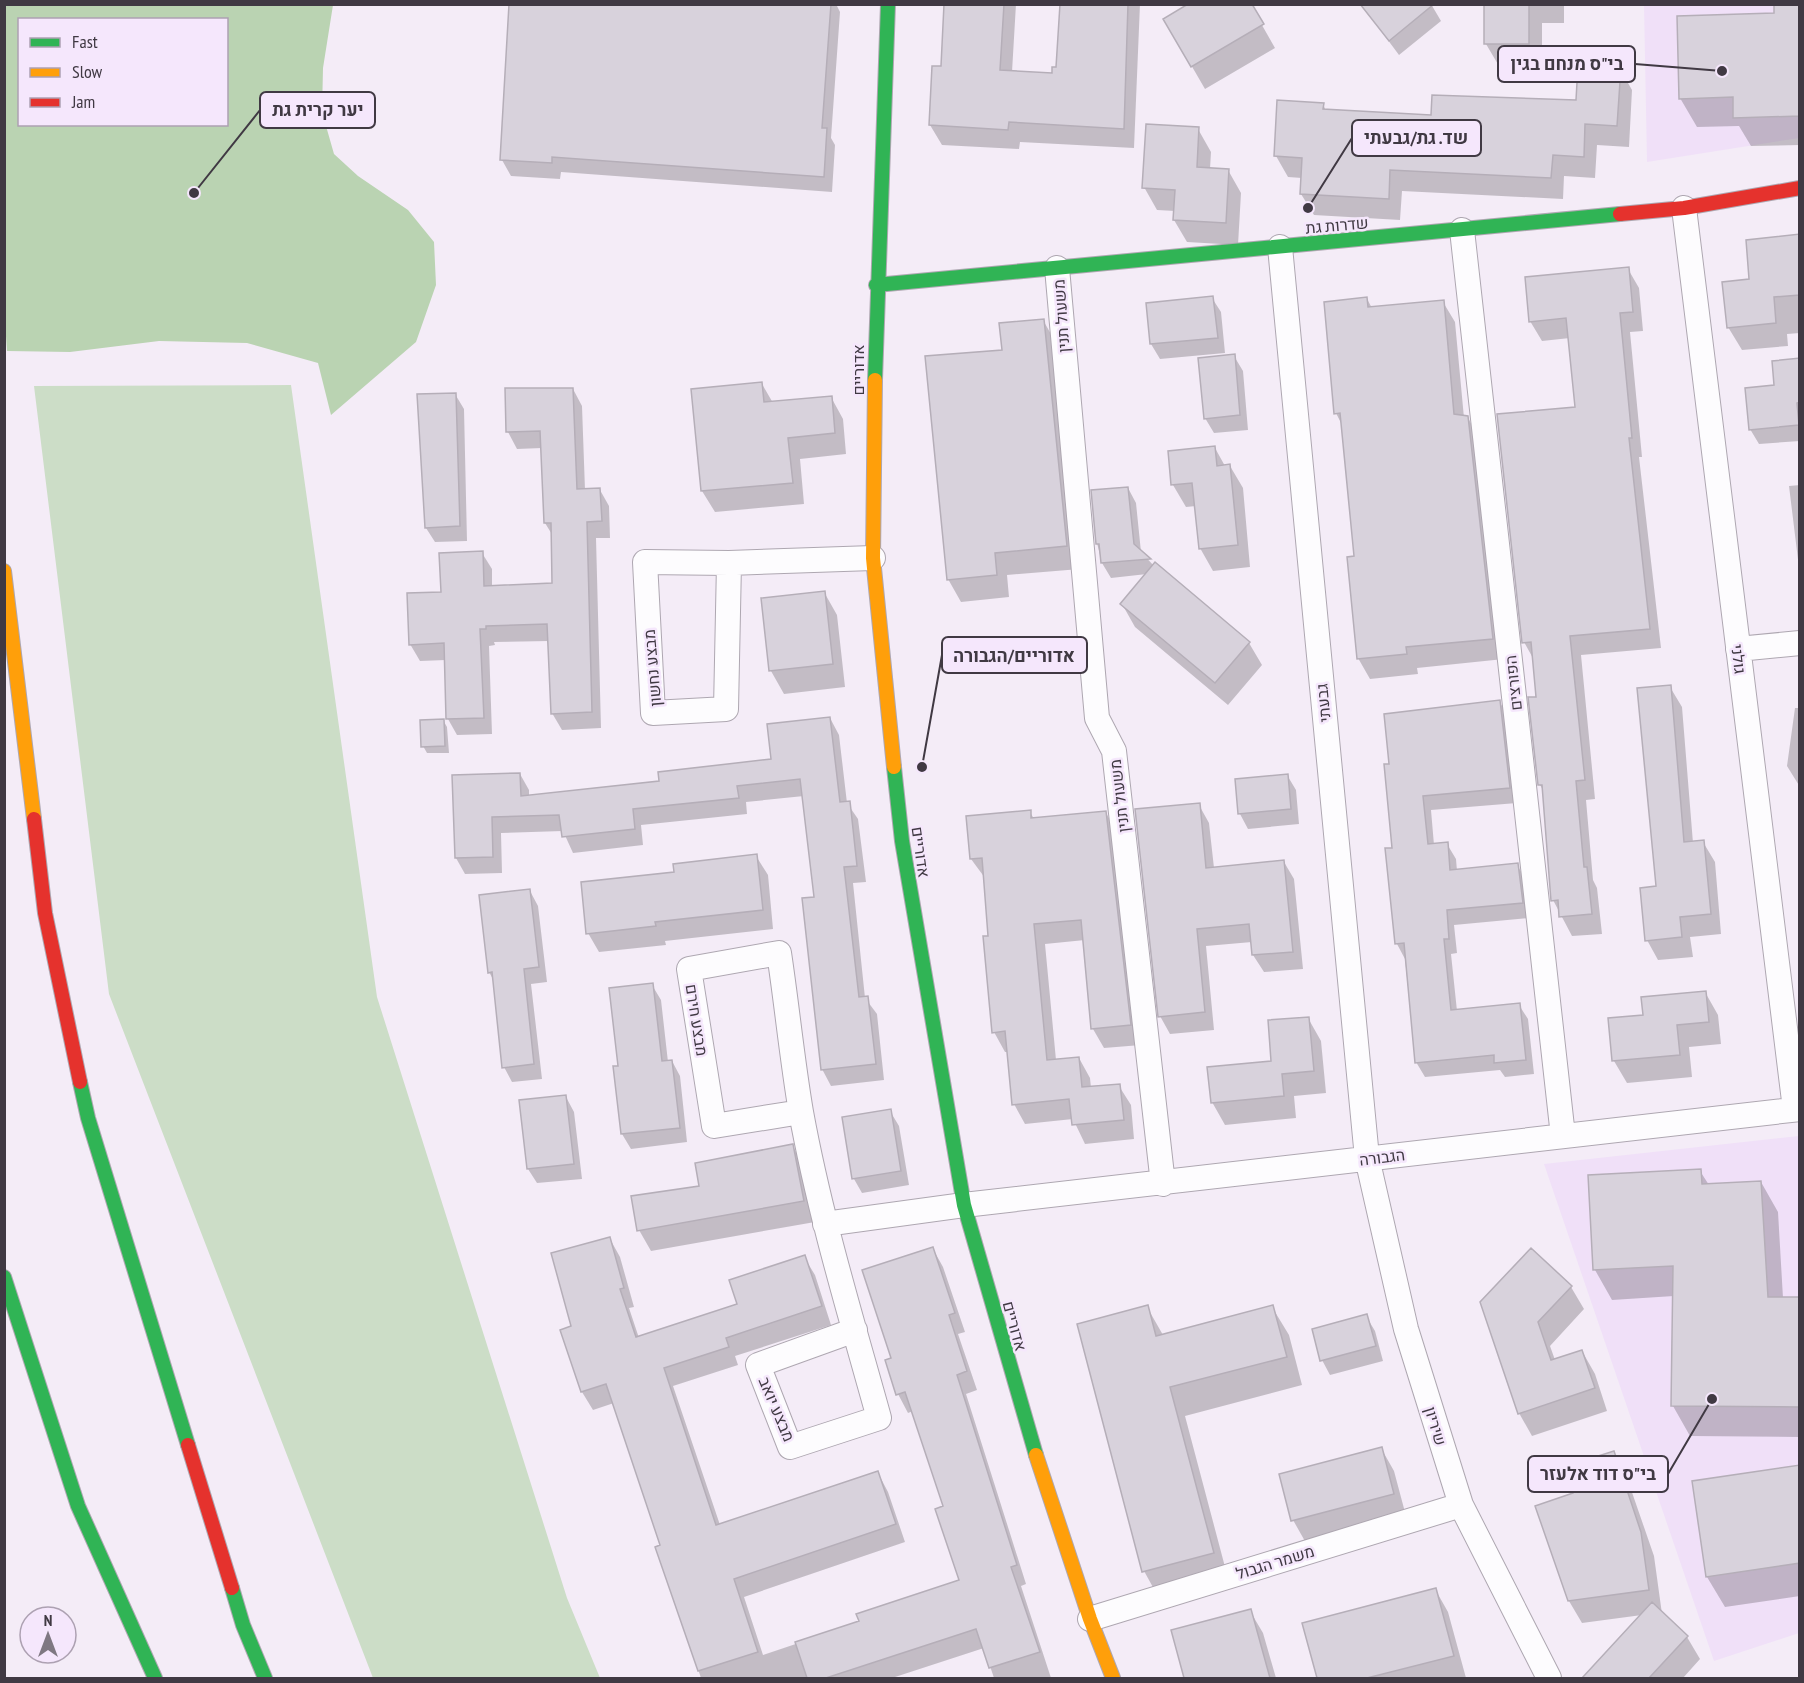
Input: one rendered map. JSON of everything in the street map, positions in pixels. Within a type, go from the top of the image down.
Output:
[{"type":"main road","name":"אדוריים","points":[[888,4],[876,285],[873,558],[902,842],[964,1205],[1019,1402],[1090,1619],[1113,1678]]},
{"type":"main road","name":"שדרות גת","points":[[876,285],[1684,208],[1800,188]]},
{"type":"main road","points":[[4,572],[45,913],[88,1118],[239,1614],[265,1678]]},
{"type":"main road","points":[[4,1277],[78,1506],[155,1678]]},
{"type":"street","name":"גולני","points":[[1684,208],[1797,1109]]},
{"type":"street","name":"הפורצים","points":[[1462,230],[1563,1136]]},
{"type":"street","name":"גבעתי","points":[[1280,247],[1367,1158]]},
{"type":"street","name":"משעול תנין","points":[[1057,268],[1096,718],[1114,751],[1163,1184]]},
{"type":"street","name":"מבצע נחשון","points":[[729,563],[726,709],[653,713],[645,562],[729,563],[873,558]]},
{"type":"street","points":[[1738,649],[1800,643]]},
{"type":"street","name":"מבצע חירם","points":[[801,1112],[714,1126],[689,969],[779,953],[801,1112],[825,1224]]},
{"type":"street","name":"הגבורה","points":[[825,1224],[964,1205],[1163,1184],[1367,1158],[1797,1109]]},
{"type":"street","name":"שיריון","points":[[1367,1158],[1406,1329],[1461,1505],[1548,1678]]},
{"type":"street","name":"מבצע יואב","points":[[825,1224],[855,1330],[879,1418],[790,1447],[758,1365],[855,1330]]},
{"type":"street","name":"משמר הגבול","points":[[1090,1619],[1461,1505]]},
{"type":"shaded area","points":[[1644,5],[1799,5],[1799,138],[1647,162]]},
{"type":"shaded area","points":[[1799,1136],[1799,1633],[1714,1661],[1544,1164]]},
{"type":"green space","points":[[4,5],[333,5],[323,68],[322,112],[334,154],[358,176],[408,210],[434,242],[436,285],[416,342],[331,415],[318,363],[247,343],[159,341],[70,352],[7,351],[4,307]]},
{"type":"green space","points":[[291,385],[377,997],[567,1598],[600,1678],[373,1678],[109,994],[34,386]]},
{"type":"building","points":[[509,4],[831,4],[822,128],[827,128],[824,177],[552,157],[552,163],[500,160]]},
{"type":"building","points":[[944,4],[1004,4],[1000,70],[1052,73],[1052,67],[1056,67],[1060,4],[1128,4],[1124,129],[1009,122],[1008,130],[929,125],[932,66],[941,66]]},
{"type":"building","points":[[1188,4],[1252,4],[1264,24],[1191,67],[1163,19]]},
{"type":"building","points":[[1360,4],[1434,4],[1389,41]]},
{"type":"building","points":[[1484,4],[1529,4],[1529,44],[1484,44]]},
{"type":"building","points":[[1774,4],[1800,4],[1800,116],[1733,118],[1733,97],[1679,99],[1677,16],[1774,13]]},
{"type":"building","points":[[1578,65],[1621,67],[1617,126],[1585,124],[1584,157],[1553,155],[1551,178],[1390,170],[1389,199],[1300,194],[1302,158],[1274,156],[1277,100],[1324,103],[1323,109],[1431,115],[1432,95],[1576,100]]},
{"type":"building","points":[[1146,124],[1199,127],[1197,167],[1229,169],[1226,223],[1173,220],[1175,190],[1142,188]]},
{"type":"building","points":[[1800,234],[1800,295],[1774,297],[1776,323],[1727,328],[1722,282],[1749,279],[1746,240]]},
{"type":"building","points":[[1629,267],[1633,312],[1620,313],[1632,438],[1629,438],[1650,629],[1570,636],[1585,780],[1576,781],[1584,867],[1587,867],[1592,914],[1559,917],[1558,900],[1551,901],[1542,785],[1538,785],[1528,697],[1536,697],[1531,642],[1522,643],[1497,414],[1575,407],[1566,318],[1529,322],[1525,277]]},
{"type":"building","points":[[1213,296],[1218,338],[1150,344],[1146,303]]},
{"type":"building","points":[[1367,297],[1368,307],[1444,300],[1454,414],[1468,416],[1493,639],[1406,647],[1407,654],[1357,659],[1347,557],[1354,556],[1340,413],[1334,414],[1324,302]]},
{"type":"building","points":[[1044,319],[1067,546],[995,553],[997,575],[947,580],[925,356],[1002,350],[999,323]]},
{"type":"building","points":[[1235,354],[1240,415],[1204,419],[1198,358]]},
{"type":"building","points":[[1800,358],[1800,402],[1797,403],[1799,425],[1749,430],[1745,388],[1774,385],[1772,361]]},
{"type":"building","points":[[762,382],[764,402],[832,396],[835,433],[788,438],[793,483],[701,491],[691,389]]},
{"type":"building","points":[[505,388],[573,388],[577,489],[600,488],[602,521],[587,522],[592,712],[551,714],[547,624],[486,626],[486,629],[480,629],[484,718],[446,719],[444,643],[409,645],[407,593],[441,592],[439,553],[483,551],[484,586],[552,583],[551,523],[544,523],[540,431],[506,432]]},
{"type":"building","points":[[456,393],[460,526],[425,528],[417,394]]},
{"type":"building","points":[[1215,446],[1217,466],[1230,464],[1238,545],[1199,549],[1192,483],[1171,485],[1168,451]]},
{"type":"building","points":[[1128,487],[1134,544],[1151,559],[1101,563],[1099,544],[1096,544],[1091,490]]},
{"type":"building","points":[[1155,562],[1250,642],[1215,683],[1120,604]]},
{"type":"building","points":[[825,591],[833,664],[769,671],[761,598]]},
{"type":"building","points":[[1671,685],[1684,842],[1704,840],[1711,914],[1680,917],[1682,937],[1645,941],[1640,888],[1656,886],[1637,688]]},
{"type":"building","points":[[1500,700],[1510,788],[1423,796],[1428,844],[1448,842],[1450,870],[1518,863],[1523,903],[1447,910],[1449,939],[1444,939],[1451,1010],[1520,1003],[1526,1060],[1494,1063],[1494,1055],[1415,1063],[1404,943],[1395,944],[1385,848],[1392,848],[1384,764],[1389,764],[1384,714]]},
{"type":"building","points":[[830,717],[840,802],[850,801],[857,866],[844,867],[859,997],[868,996],[876,1064],[821,1070],[802,898],[814,897],[800,779],[737,786],[739,798],[633,809],[635,829],[562,837],[559,815],[492,817],[493,857],[455,858],[452,775],[520,773],[521,796],[659,781],[658,772],[771,759],[767,724]]},
{"type":"building","points":[[444,719],[445,746],[421,747],[420,720]]},
{"type":"building","points":[[1288,774],[1291,809],[1238,814],[1235,779]]},
{"type":"building","points":[[1200,803],[1206,868],[1284,860],[1293,952],[1252,955],[1249,924],[1197,929],[1205,1012],[1158,1017],[1135,809]]},
{"type":"building","points":[[1031,810],[1031,818],[1106,811],[1131,1025],[1091,1029],[1081,920],[1034,924],[1047,1060],[1079,1057],[1082,1087],[1120,1084],[1124,1120],[1072,1125],[1069,1099],[1012,1105],[1005,1031],[992,1033],[983,936],[988,936],[982,858],[970,859],[966,816]]},
{"type":"building","points":[[757,854],[763,910],[655,922],[656,926],[586,934],[581,882],[674,872],[673,864]]},
{"type":"building","points":[[530,889],[539,967],[524,969],[534,1064],[502,1068],[492,972],[488,973],[479,895]]},
{"type":"building","points":[[653,983],[662,1061],[672,1060],[680,1128],[621,1134],[613,1066],[618,1066],[609,988]]},
{"type":"building","points":[[1706,991],[1709,1022],[1677,1025],[1680,1055],[1612,1061],[1608,1018],[1643,1015],[1641,997]]},
{"type":"building","points":[[1309,1017],[1314,1071],[1282,1074],[1284,1096],[1211,1103],[1207,1067],[1271,1061],[1268,1020]]},
{"type":"building","points":[[566,1095],[574,1164],[527,1169],[519,1100]]},
{"type":"building","points":[[891,1109],[901,1171],[852,1179],[842,1117]]},
{"type":"building","points":[[793,1144],[804,1201],[637,1231],[631,1196],[699,1186],[695,1163]]},
{"type":"building","points":[[1701,1169],[1702,1184],[1761,1181],[1768,1297],[1800,1297],[1800,1407],[1671,1406],[1673,1266],[1593,1270],[1588,1175]]},
{"type":"building","points":[[610,1237],[624,1288],[620,1289],[636,1337],[737,1304],[729,1280],[805,1255],[822,1306],[726,1338],[729,1347],[664,1368],[716,1525],[878,1471],[896,1524],[734,1579],[758,1652],[698,1671],[655,1547],[660,1545],[606,1384],[581,1392],[560,1330],[571,1326],[551,1253]]},
{"type":"building","points":[[933,1247],[955,1313],[949,1315],[967,1371],[957,1375],[1017,1565],[1011,1567],[1040,1652],[989,1668],[976,1629],[826,1678],[807,1678],[795,1642],[859,1621],[856,1614],[959,1580],[935,1509],[943,1506],[905,1392],[896,1395],[885,1360],[891,1358],[862,1270]]},
{"type":"building","points":[[1531,1248],[1572,1286],[1538,1322],[1551,1360],[1582,1350],[1595,1388],[1518,1414],[1480,1302]]},
{"type":"building","points":[[1148,1305],[1156,1336],[1273,1305],[1287,1357],[1170,1387],[1214,1553],[1142,1572],[1077,1324]]},
{"type":"building","points":[[1367,1314],[1376,1346],[1320,1361],[1312,1329]]},
{"type":"building","points":[[1382,1447],[1394,1494],[1291,1521],[1279,1474]]},
{"type":"building","points":[[1614,1451],[1641,1532],[1649,1590],[1568,1601],[1535,1506],[1573,1493],[1564,1467]]},
{"type":"building","points":[[1800,1465],[1800,1563],[1706,1577],[1692,1481]]},
{"type":"building","points":[[1436,1588],[1454,1656],[1367,1678],[1317,1678],[1302,1623]]},
{"type":"building","points":[[1652,1602],[1688,1636],[1649,1678],[1582,1678]]},
{"type":"building","points":[[1251,1609],[1270,1678],[1184,1678],[1171,1630]]},
{"type":"traffic: fast","points":[[875,380],[888,4]]},
{"type":"traffic: fast","points":[[876,285],[1620,214]]},
{"type":"traffic: fast","points":[[894,767],[902,841],[964,1205],[1036,1455]]},
{"type":"traffic: fast","points":[[80,1082],[88,1118],[188,1445]]},
{"type":"traffic: fast","points":[[4,1277],[78,1506],[155,1678]]},
{"type":"traffic: fast","points":[[232,1588],[243,1625],[265,1678]]},
{"type":"traffic: slow","points":[[875,380],[873,558],[894,767]]},
{"type":"traffic: slow","points":[[4,571],[34,819]]},
{"type":"traffic: slow","points":[[1036,1455],[1090,1619],[1113,1678]]},
{"type":"traffic: jam","points":[[1620,214],[1684,208],[1800,188]]},
{"type":"traffic: jam","points":[[34,819],[45,913],[80,1082]]},
{"type":"traffic: jam","points":[[188,1445],[232,1588]]},
{"type":"place","name":"בי\"ס מנחם בגין","points":[[1722,71]]},
{"type":"place","name":"יער קרית גת","points":[[194,193]]},
{"type":"place","name":"שד. גת/גבעתי","points":[[1308,208]]},
{"type":"place","name":"אדוריים/הגבורה","points":[[922,767]]},
{"type":"place","name":"בי\"ס דוד אלעזר","points":[[1712,1399]]}]
